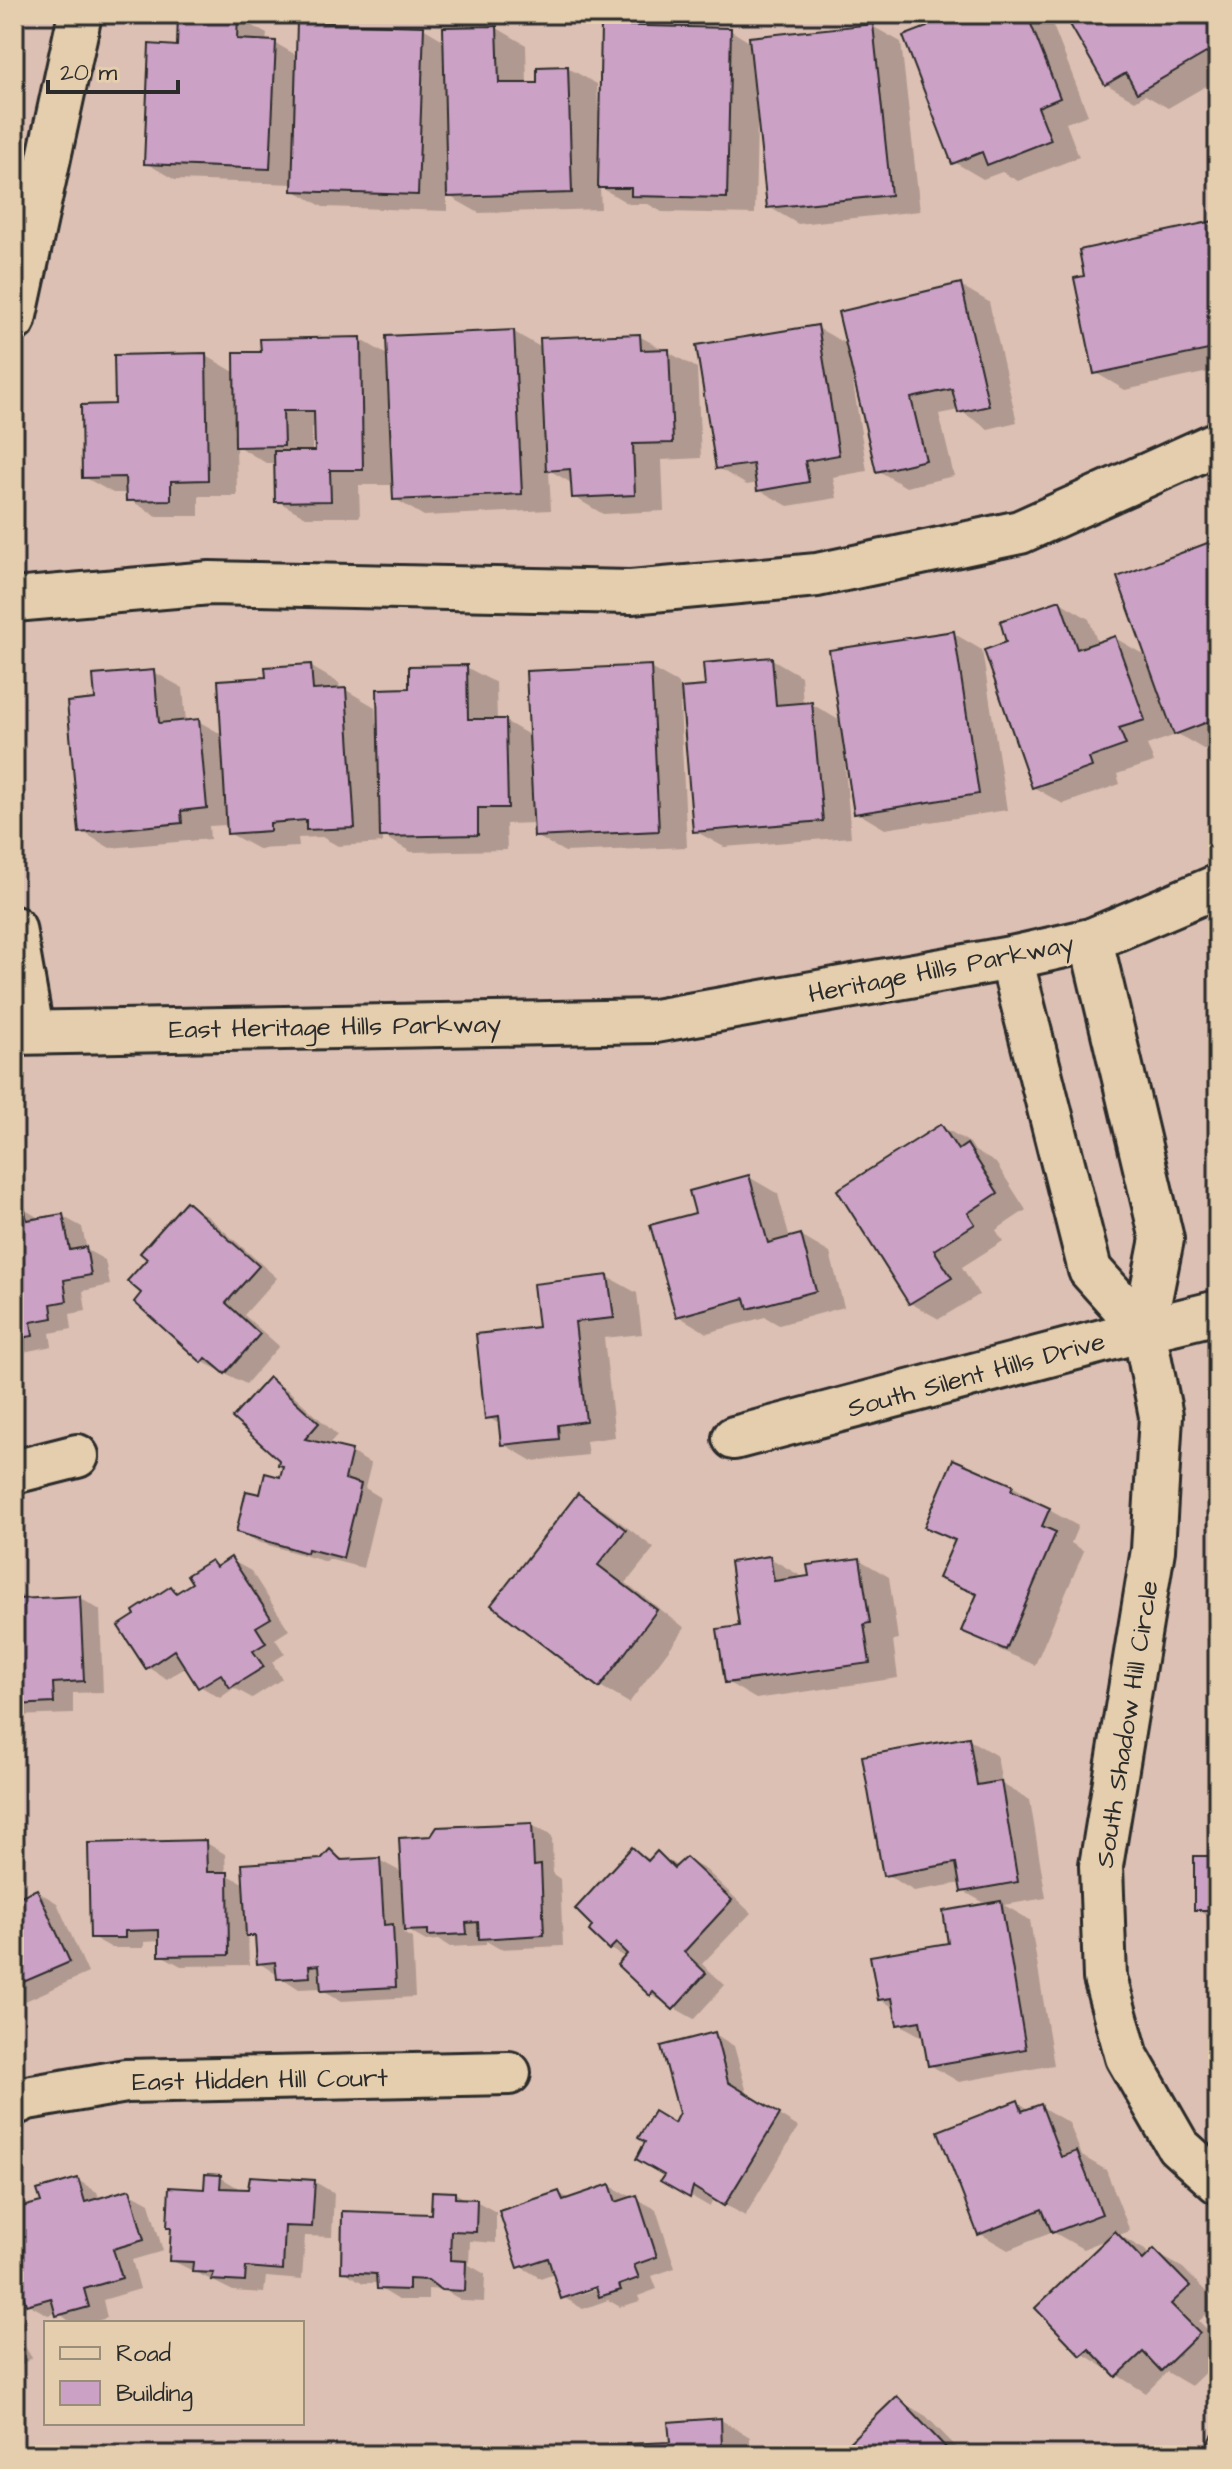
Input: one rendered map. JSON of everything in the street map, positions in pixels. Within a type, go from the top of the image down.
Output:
[{"type":"street","points":[[14,320],[80,14]]},
{"type":"street","points":[[14,600],[210,583],[631,592],[817,575],[1020,532],[1218,443]]},
{"type":"street","name":"Heritage Hills Parkway","points":[[655,1021],[1011,958],[1091,940],[1218,886]]},
{"type":"street","points":[[14,928],[23,1032]]},
{"type":"street","name":"South Shadow Hill Circle","points":[[1091,940],[1162,1239],[1144,1330],[1161,1416],[1153,1550],[1101,1866],[1105,1978],[1127,2057],[1178,2146],[1218,2182]]},
{"type":"street","points":[[1011,958],[1090,1270],[1144,1330]]},
{"type":"street","name":"East Heritage Hills Parkway","points":[[23,1032],[655,1021]]},
{"type":"street","name":"South Silent Hills Drive","points":[[734,1438],[1218,1312]]},
{"type":"street","points":[[14,1472],[77,1456]]},
{"type":"street","name":"East Hidden Hill Court","points":[[14,2104],[27,2098],[126,2081],[509,2073]]},
{"type":"building","points":[[178,14],[238,16],[237,39],[276,41],[270,169],[144,164],[149,44],[177,46]]},
{"type":"building","points":[[922,14],[987,14],[988,18],[999,14],[1027,14],[1060,98],[1038,107],[1051,140],[987,165],[982,152],[952,164],[903,36],[927,27]]},
{"type":"building","points":[[1064,14],[1215,14],[1218,20],[1218,46],[1137,93],[1126,73],[1105,85]]},
{"type":"building","points":[[297,22],[424,26],[418,195],[292,191]]},
{"type":"building","points":[[873,24],[891,195],[767,208],[749,37]]},
{"type":"building","points":[[601,25],[731,28],[727,198],[631,196],[631,188],[598,188]]},
{"type":"building","points":[[497,26],[499,83],[537,83],[537,67],[568,66],[572,193],[447,197],[443,27]]},
{"type":"building","points":[[1218,220],[1218,348],[1094,374],[1074,278],[1084,276],[1079,250]]},
{"type":"building","points":[[961,283],[989,406],[958,413],[952,389],[911,398],[926,460],[876,472],[838,312]]},
{"type":"building","points":[[818,325],[839,455],[805,461],[809,482],[757,491],[753,464],[716,469],[696,345]]},
{"type":"building","points":[[514,330],[522,494],[393,500],[386,336]]},
{"type":"building","points":[[640,334],[641,350],[669,349],[673,443],[633,444],[635,495],[572,498],[570,469],[546,471],[540,338]]},
{"type":"building","points":[[361,337],[363,470],[330,470],[331,501],[275,502],[274,451],[315,451],[314,411],[283,411],[284,446],[235,447],[234,352],[261,352],[260,339]]},
{"type":"building","points":[[206,353],[208,480],[171,481],[171,500],[126,501],[125,477],[82,478],[81,405],[115,404],[114,355]]},
{"type":"building","points":[[1218,539],[1218,718],[1174,735],[1117,577]]},
{"type":"building","points":[[1060,600],[1077,649],[1115,636],[1145,720],[1119,728],[1126,745],[1089,758],[1092,767],[1032,788],[984,650],[1006,642],[1000,621]]},
{"type":"building","points":[[954,631],[979,794],[854,814],[829,650]]},
{"type":"building","points":[[772,657],[776,705],[812,702],[823,821],[693,832],[681,688],[705,686],[703,663]]},
{"type":"building","points":[[311,664],[313,690],[346,688],[355,828],[306,830],[306,820],[270,823],[270,831],[227,834],[218,680],[266,677],[265,667]]},
{"type":"building","points":[[467,665],[468,719],[506,719],[508,808],[478,808],[478,835],[380,837],[377,689],[409,688],[409,666]]},
{"type":"building","points":[[651,665],[659,831],[534,837],[526,671]]},
{"type":"building","points":[[154,670],[159,723],[199,719],[207,808],[181,811],[182,823],[79,833],[67,702],[95,699],[93,675]]},
{"type":"building","points":[[941,1124],[958,1150],[967,1144],[998,1193],[968,1213],[975,1224],[934,1250],[952,1278],[909,1304],[837,1190]]},
{"type":"building","points":[[749,1175],[768,1243],[801,1234],[816,1291],[748,1309],[745,1298],[676,1317],[650,1225],[695,1213],[689,1191]]},
{"type":"building","points":[[186,1201],[259,1266],[226,1303],[260,1334],[225,1374],[206,1358],[202,1363],[134,1302],[141,1293],[127,1281],[147,1259],[140,1253]]},
{"type":"building","points":[[24,1207],[27,1220],[63,1214],[70,1250],[86,1247],[91,1275],[64,1280],[67,1301],[51,1304],[53,1318],[31,1322],[33,1336],[14,1339],[14,1209]]},
{"type":"building","points":[[608,1275],[614,1318],[575,1322],[586,1421],[558,1425],[559,1439],[501,1445],[498,1417],[485,1419],[476,1334],[538,1327],[533,1284]]},
{"type":"building","points":[[269,1377],[319,1423],[305,1439],[352,1450],[345,1479],[361,1484],[343,1558],[308,1549],[307,1553],[236,1532],[246,1491],[260,1494],[265,1473],[280,1477],[283,1466],[278,1465],[279,1460],[232,1418]]},
{"type":"building","points":[[953,1459],[1013,1485],[1011,1490],[1050,1508],[1042,1526],[1056,1532],[1006,1650],[961,1631],[977,1594],[938,1578],[955,1540],[924,1527]]},
{"type":"building","points":[[578,1493],[626,1530],[598,1565],[657,1610],[599,1688],[491,1605]]},
{"type":"building","points":[[770,1556],[774,1581],[809,1576],[807,1565],[860,1558],[870,1623],[864,1624],[870,1663],[725,1683],[717,1629],[739,1626],[730,1562]]},
{"type":"building","points":[[231,1557],[271,1618],[256,1627],[266,1643],[253,1651],[264,1667],[230,1688],[221,1674],[198,1688],[174,1650],[146,1669],[118,1626],[135,1615],[133,1611],[171,1586],[176,1593],[192,1583],[187,1575],[211,1560],[216,1567]]},
{"type":"building","points":[[14,1590],[17,1590],[17,1599],[80,1596],[84,1681],[53,1683],[54,1703],[14,1705]]},
{"type":"building","points":[[969,1737],[977,1785],[1001,1781],[1018,1882],[961,1892],[956,1863],[883,1876],[862,1756]]},
{"type":"building","points":[[532,1823],[534,1866],[541,1865],[544,1935],[479,1939],[478,1922],[466,1923],[467,1934],[428,1936],[428,1930],[404,1931],[399,1838],[431,1836],[437,1827]]},
{"type":"building","points":[[206,1840],[207,1872],[228,1872],[229,1955],[159,1956],[159,1930],[125,1931],[125,1938],[90,1938],[88,1843]]},
{"type":"building","points":[[632,1847],[648,1861],[657,1851],[674,1868],[686,1857],[732,1900],[684,1952],[706,1973],[673,2010],[653,1992],[650,1996],[617,1965],[627,1954],[616,1943],[609,1950],[589,1931],[592,1926],[575,1909]]},
{"type":"building","points":[[330,1849],[341,1860],[380,1858],[384,1925],[393,1924],[396,1987],[321,1991],[319,1965],[309,1966],[310,1977],[277,1979],[275,1962],[257,1964],[255,1936],[246,1936],[242,1864],[321,1859]]},
{"type":"building","points":[[1194,1856],[1218,1856],[1218,1910],[1194,1910]]},
{"type":"building","points":[[37,1889],[70,1962],[14,1986],[14,1899]]},
{"type":"building","points":[[1001,1901],[1026,2049],[928,2066],[920,2021],[897,2025],[892,1998],[878,2000],[870,1956],[948,1943],[943,1911]]},
{"type":"building","points":[[715,2032],[728,2082],[780,2114],[724,2206],[693,2187],[690,2198],[660,2181],[664,2175],[636,2159],[645,2142],[638,2138],[654,2111],[674,2123],[679,2113],[661,2046]]},
{"type":"building","points":[[1018,2100],[1022,2111],[1041,2104],[1061,2157],[1077,2151],[1102,2214],[1052,2233],[1042,2209],[978,2235],[938,2131]]},
{"type":"building","points":[[205,2174],[221,2175],[220,2188],[248,2189],[250,2176],[315,2180],[312,2227],[285,2226],[283,2270],[246,2267],[245,2282],[211,2280],[214,2273],[192,2272],[193,2262],[169,2261],[169,2187],[204,2189]]},
{"type":"building","points":[[78,2178],[85,2202],[130,2189],[144,2240],[113,2249],[122,2278],[84,2289],[89,2307],[56,2316],[51,2298],[26,2305],[14,2263],[14,2209],[41,2202],[37,2190]]},
{"type":"building","points":[[610,2184],[616,2202],[637,2195],[657,2257],[634,2265],[639,2278],[619,2285],[621,2290],[599,2297],[596,2287],[561,2299],[548,2258],[518,2268],[499,2211],[559,2191],[563,2200]]},
{"type":"building","points":[[432,2191],[455,2192],[455,2198],[477,2199],[476,2232],[451,2231],[450,2260],[466,2261],[465,2291],[441,2290],[428,2280],[409,2279],[409,2290],[377,2289],[376,2274],[341,2272],[342,2211],[431,2214]]},
{"type":"building","points":[[1115,2231],[1143,2260],[1154,2249],[1190,2286],[1171,2304],[1200,2333],[1161,2371],[1143,2352],[1116,2377],[1089,2349],[1081,2356],[1035,2308]]},
{"type":"building","points":[[897,2396],[953,2455],[836,2455]]},
{"type":"building","points":[[721,2418],[722,2448],[755,2446],[755,2455],[626,2455],[626,2444],[670,2442],[668,2422]]},
{"type":"building","points":[[1218,2426],[1218,2455],[1201,2455]]}]
